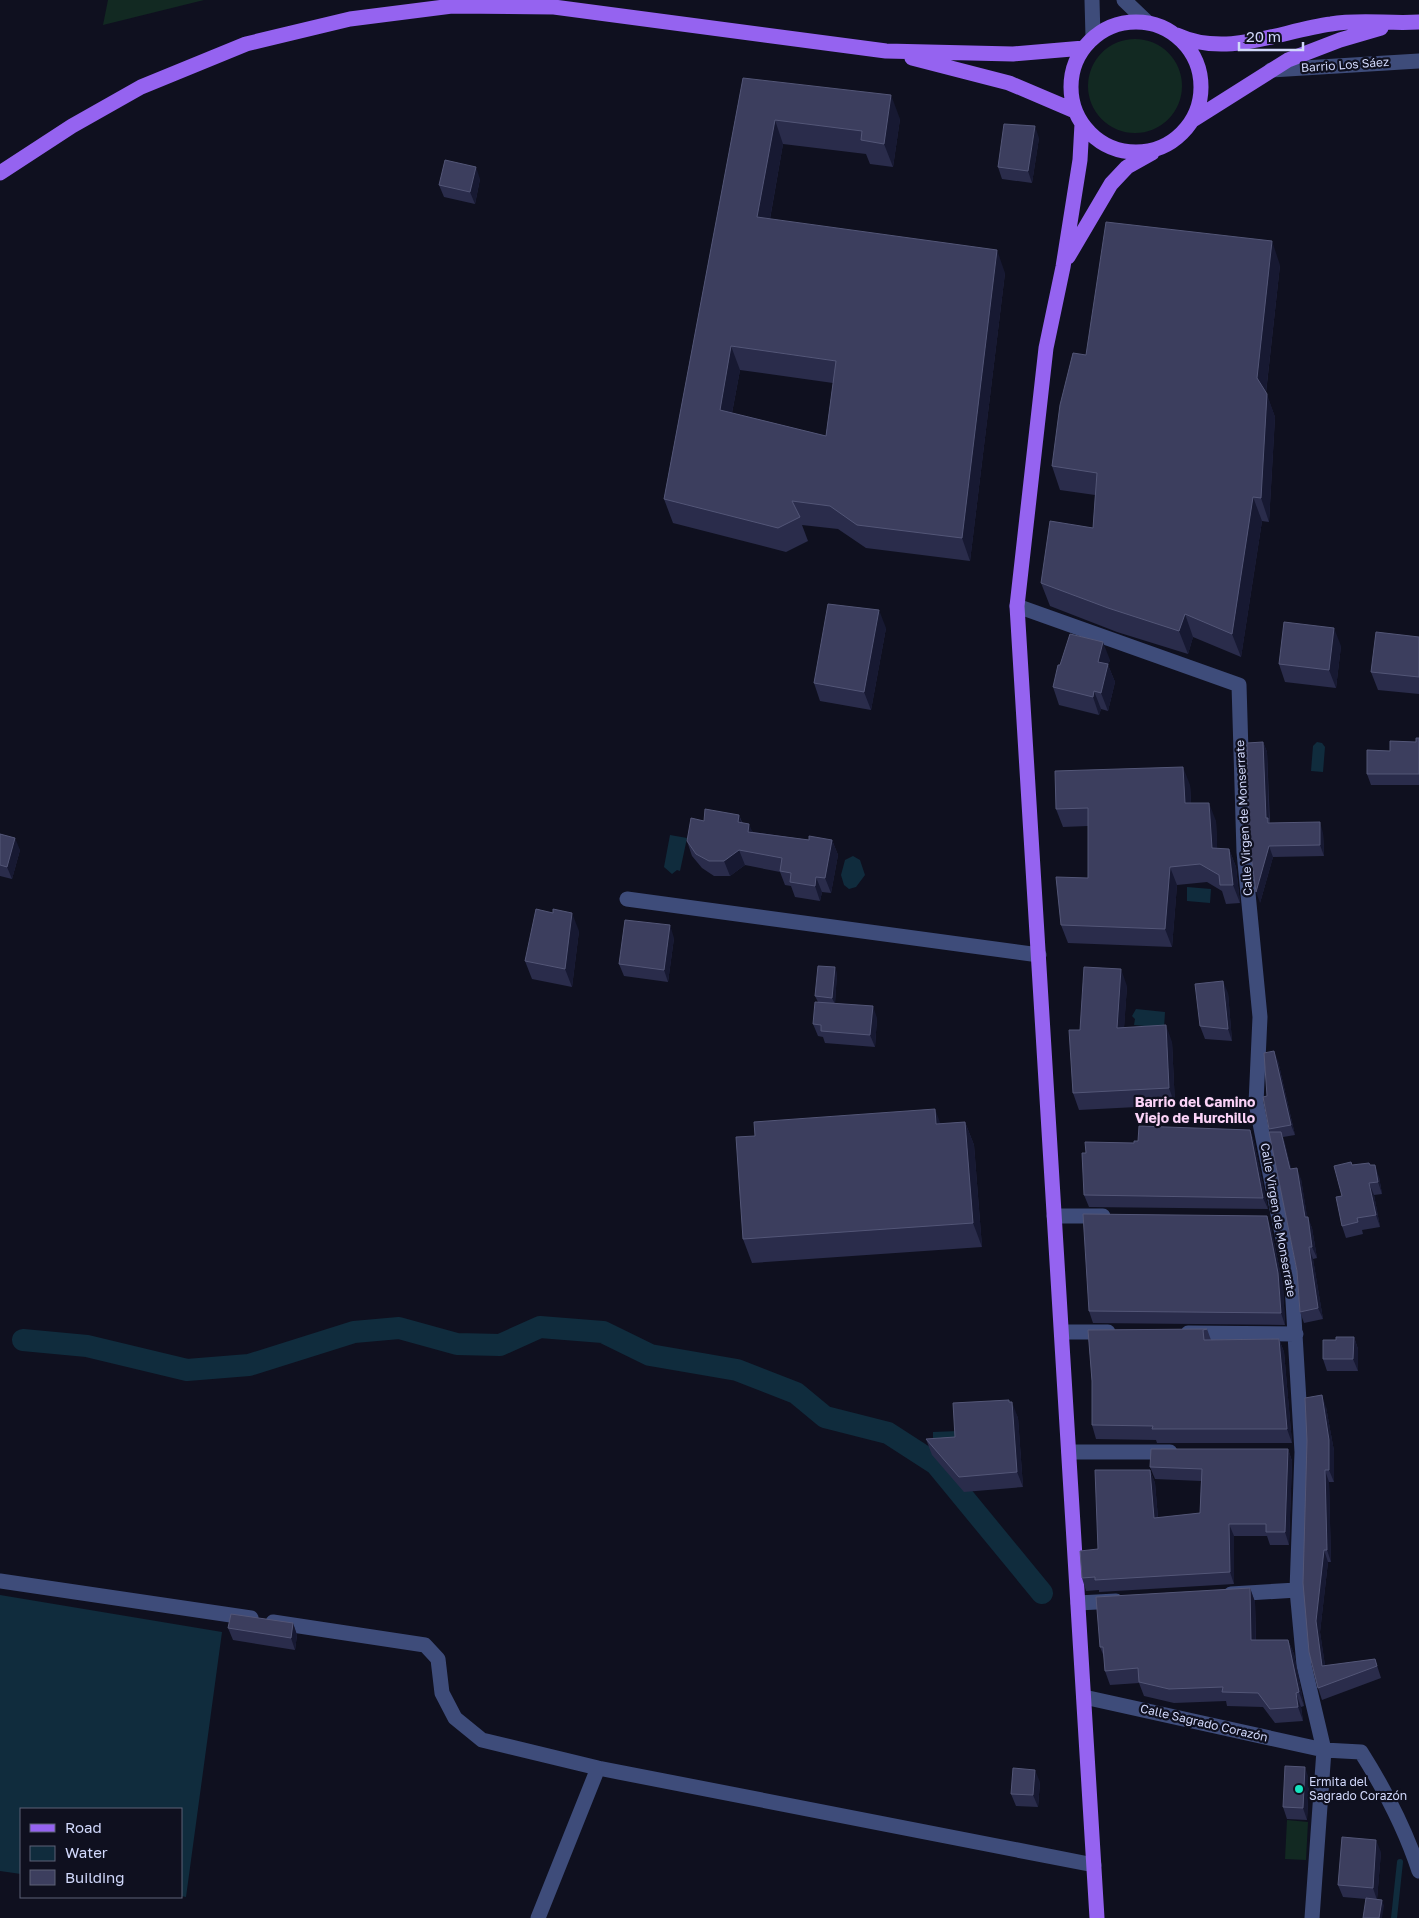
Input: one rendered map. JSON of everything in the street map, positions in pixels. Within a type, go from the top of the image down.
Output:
[{"type":"main road","points":[[0,173],[72,126],[141,87],[246,44],[350,19],[452,6],[554,7],[886,51],[1013,54],[1089,42]]},
{"type":"main road","points":[[1097,1918],[1017,606],[1046,348],[1063,267],[1080,160],[1079,117],[1071,89],[1074,67],[1089,42],[1110,27],[1129,22],[1148,23],[1187,39],[1231,45],[1332,23],[1419,22]]},
{"type":"main road","points":[[1063,267],[1111,184],[1127,167],[1166,145],[1181,134],[1193,120],[1288,60],[1340,40],[1402,23]]},
{"type":"main road","points":[[1169,31],[1185,44],[1196,61],[1201,81],[1200,101],[1193,120]]},
{"type":"main road","points":[[886,51],[1009,84],[1079,117],[1095,137],[1111,147],[1129,152],[1148,151],[1166,145]]},
{"type":"street","points":[[1089,42],[1092,0]]},
{"type":"street","points":[[1124,0],[1148,23]]},
{"type":"street","name":"Barrio Los Sáez","points":[[1271,70],[1419,61]]},
{"type":"street","name":"Calle Virgen de Monserrate","points":[[1017,606],[1239,685],[1244,852],[1260,1017],[1256,1103],[1292,1284],[1302,1452],[1297,1590],[1304,1666],[1324,1750],[1312,1918]]},
{"type":"street","points":[[627,898],[1039,955]]},
{"type":"street","points":[[1054,1216],[1113,1216]]},
{"type":"street","points":[[1260,1219],[1280,1219]]},
{"type":"street","points":[[1062,1332],[1120,1332]]},
{"type":"street","points":[[1169,1333],[1296,1334]]},
{"type":"street","points":[[1069,1452],[1185,1452]]},
{"type":"street","points":[[1282,1452],[1302,1452]]},
{"type":"street","points":[[0,1580],[425,1645],[438,1659],[442,1693],[455,1718],[482,1740],[598,1768],[1094,1865]]},
{"type":"street","points":[[1217,1594],[1297,1590]]},
{"type":"street","points":[[1078,1603],[1128,1600]]},
{"type":"street","name":"Calle Sagrado Corazón","points":[[1084,1697],[1324,1750],[1360,1752],[1384,1789],[1411,1845],[1419,1871]]},
{"type":"street","points":[[538,1918],[598,1768]]},
{"type":"green space","points":[[108,0],[204,0],[103,25]]},
{"type":"green space","points":[[1135,39],[1153,43],[1168,53],[1178,68],[1182,86],[1178,104],[1168,119],[1153,129],[1135,133],[1117,129],[1102,119],[1092,104],[1088,86],[1092,68],[1102,53],[1117,43]]},
{"type":"green space","points":[[1287,1820],[1308,1822],[1306,1860],[1285,1859]]},
{"type":"water","points":[[1317,742],[1322,743],[1325,747],[1323,772],[1311,771],[1313,746]]},
{"type":"water","points":[[670,835],[687,838],[680,871],[677,870],[672,874],[664,867]]},
{"type":"water","points":[[853,856],[860,860],[865,875],[856,887],[849,889],[844,885],[841,875],[845,860]]},
{"type":"water","points":[[1187,887],[1211,889],[1210,903],[1187,901]]},
{"type":"water","points":[[1136,1009],[1165,1012],[1164,1028],[1134,1025],[1135,1019],[1132,1016]]},
{"type":"water","points":[[959,1431],[959,1437],[933,1444],[933,1432]]},
{"type":"water","points":[[0,1595],[222,1632],[186,1897],[182,1896],[182,1808],[20,1808],[20,1874],[0,1871]]},
{"type":"building","points":[[743,78],[891,95],[884,144],[861,140],[862,131],[775,120],[757,217],[997,250],[962,538],[857,525],[830,506],[792,501],[800,517],[778,528],[664,499]],"holes":[[[731,346],[836,361],[826,436],[720,410]]]},
{"type":"building","points":[[1004,124],[1035,126],[1028,171],[998,167]]},
{"type":"building","points":[[445,160],[476,167],[470,192],[439,185]]},
{"type":"building","points":[[1106,222],[1272,241],[1257,378],[1267,394],[1261,498],[1253,497],[1232,634],[1185,614],[1179,631],[1108,608],[1041,583],[1050,521],[1093,528],[1097,473],[1052,466],[1060,405],[1073,353],[1086,355]]},
{"type":"building","points":[[828,604],[879,610],[864,692],[814,683]]},
{"type":"building","points":[[1284,622],[1334,628],[1329,670],[1279,664]]},
{"type":"building","points":[[1376,632],[1419,637],[1419,677],[1371,672]]},
{"type":"building","points":[[1070,634],[1103,642],[1098,662],[1108,664],[1101,693],[1094,691],[1093,697],[1053,687],[1058,665],[1060,665]]},
{"type":"building","points":[[1416,738],[1419,738],[1419,774],[1367,774],[1367,750],[1390,751],[1390,741],[1416,742]]},
{"type":"building","points":[[1263,742],[1266,818],[1268,818],[1268,823],[1320,822],[1320,845],[1269,846],[1256,892],[1249,841],[1247,743]]},
{"type":"building","points":[[1183,767],[1185,803],[1209,803],[1212,848],[1229,849],[1233,885],[1220,885],[1219,875],[1200,864],[1170,867],[1165,929],[1061,925],[1056,877],[1088,878],[1088,808],[1056,809],[1055,771]]},
{"type":"building","points":[[705,809],[739,815],[738,822],[749,824],[748,832],[809,840],[809,836],[832,840],[825,878],[816,877],[815,886],[790,882],[791,873],[780,871],[782,858],[739,850],[724,861],[709,861],[696,854],[687,841],[691,818],[704,821]]},
{"type":"building","points":[[0,834],[15,838],[7,867],[0,865]]},
{"type":"building","points":[[536,909],[553,913],[553,909],[572,913],[565,969],[525,961]]},
{"type":"building","points":[[625,920],[670,925],[664,970],[619,964]]},
{"type":"building","points":[[818,966],[835,967],[832,998],[815,996]]},
{"type":"building","points":[[1084,967],[1121,969],[1117,1028],[1166,1025],[1169,1088],[1073,1093],[1069,1030],[1080,1030]]},
{"type":"building","points":[[1223,981],[1228,1029],[1200,1026],[1195,984]]},
{"type":"building","points":[[815,1002],[873,1006],[870,1035],[821,1031],[821,1025],[813,1024]]},
{"type":"building","points":[[1274,1051],[1291,1125],[1269,1129],[1263,1097],[1267,1096],[1264,1053]]},
{"type":"building","points":[[935,1109],[936,1124],[965,1122],[973,1223],[743,1239],[736,1137],[755,1136],[754,1122]]},
{"type":"building","points":[[1139,1126],[1250,1130],[1263,1198],[1084,1195],[1082,1153],[1086,1153],[1085,1142],[1134,1143],[1134,1141],[1138,1141]]},
{"type":"building","points":[[1269,1132],[1281,1132],[1290,1169],[1297,1168],[1305,1217],[1308,1217],[1312,1247],[1309,1247],[1318,1308],[1300,1312],[1297,1271]]},
{"type":"building","points":[[1351,1162],[1352,1165],[1369,1163],[1370,1165],[1375,1165],[1378,1182],[1369,1183],[1376,1215],[1357,1218],[1358,1222],[1342,1226],[1336,1197],[1342,1196],[1334,1166]]},
{"type":"building","points":[[1083,1214],[1267,1216],[1278,1273],[1281,1313],[1089,1311]]},
{"type":"building","points":[[1207,1329],[1203,1330],[1204,1340],[1279,1339],[1287,1429],[1152,1429],[1153,1426],[1092,1425],[1092,1381],[1088,1330]]},
{"type":"building","points":[[1336,1337],[1354,1337],[1353,1359],[1323,1359],[1323,1340],[1336,1340]]},
{"type":"building","points":[[1322,1395],[1329,1440],[1329,1470],[1325,1470],[1327,1550],[1324,1550],[1316,1621],[1322,1666],[1375,1659],[1377,1666],[1318,1688],[1309,1652],[1303,1583],[1307,1441],[1305,1398]]},
{"type":"building","points":[[1009,1400],[1009,1402],[1012,1402],[1017,1472],[959,1477],[926,1439],[955,1437],[953,1403]]},
{"type":"building","points":[[1151,1449],[1288,1449],[1285,1532],[1266,1532],[1266,1524],[1229,1524],[1230,1572],[1095,1580],[1095,1577],[1082,1578],[1080,1551],[1098,1549],[1095,1470],[1150,1470],[1154,1518],[1200,1513],[1202,1469],[1150,1467]]},
{"type":"building","points":[[1250,1588],[1251,1640],[1288,1640],[1299,1692],[1296,1693],[1298,1707],[1270,1709],[1258,1693],[1222,1692],[1223,1687],[1169,1689],[1139,1682],[1138,1668],[1105,1671],[1103,1647],[1100,1647],[1096,1597]]},
{"type":"building","points":[[231,1614],[293,1623],[291,1638],[228,1628]]},
{"type":"building","points":[[1285,1766],[1305,1767],[1303,1808],[1283,1807]]},
{"type":"building","points":[[1013,1768],[1035,1770],[1033,1795],[1011,1794]]},
{"type":"building","points":[[1342,1837],[1376,1840],[1373,1888],[1338,1885]]},
{"type":"building","points":[[1366,1898],[1382,1900],[1379,1918],[1363,1918]]},
{"type":"waterway","points":[[23,1340],[87,1346],[187,1370],[249,1365],[354,1332],[399,1328],[457,1344],[500,1345],[540,1327],[603,1332],[650,1355],[737,1370],[796,1393],[825,1417],[888,1433],[936,1464],[1042,1593]]},
{"type":"waterway","points":[[1394,1918],[1400,1862]]},
{"type":"place","name":"Ermita del Sagrado Corazón","points":[[1299,1789]]},
{"type":"district","name":"Barrio del Camino Viejo de Hurchillo","points":[[1195,1110]]}]
